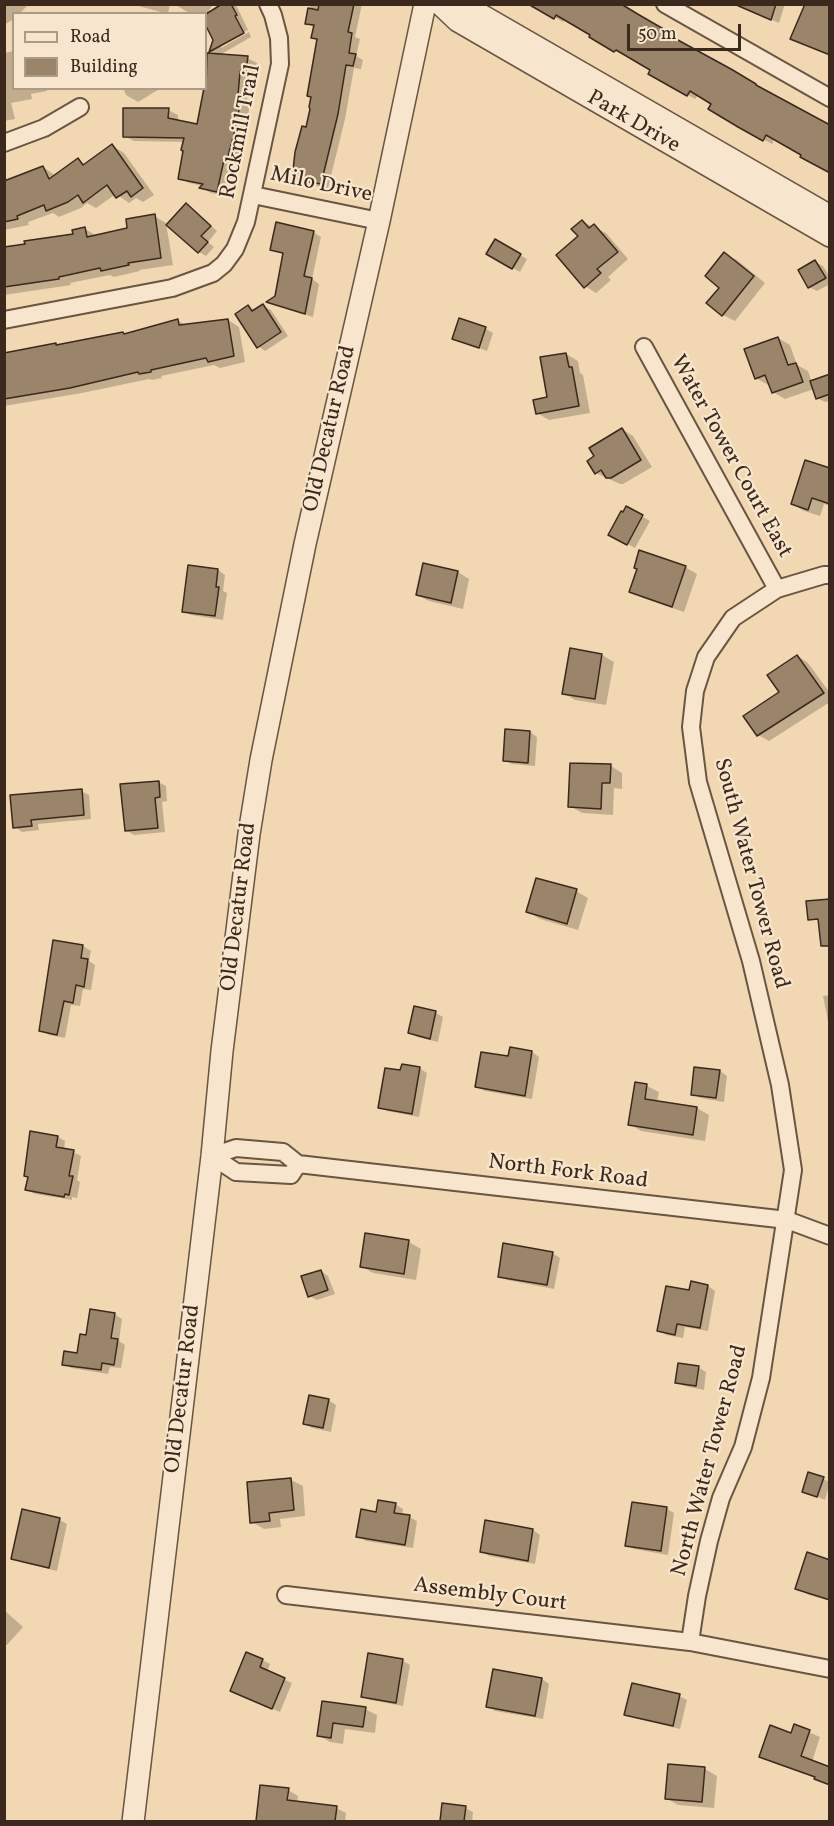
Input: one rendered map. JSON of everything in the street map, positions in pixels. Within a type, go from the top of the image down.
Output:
[{"type":"street","name":"Rockmill Trail","points":[[4,320],[172,288],[213,273],[224,264],[241,237],[253,195],[280,64],[279,38],[268,4]]},
{"type":"street","name":"Old Decatur Road","points":[[133,1821],[249,834],[261,760],[305,544],[379,221],[425,4]]},
{"type":"street","name":"Park Drive","points":[[440,4],[458,21],[830,236]]},
{"type":"street","name":"Park Drive","points":[[459,4],[830,216]]},
{"type":"street","points":[[665,4],[687,10],[830,98]]},
{"type":"street","points":[[4,143],[44,128],[80,107]]},
{"type":"street","name":"Milo Drive","points":[[253,195],[379,221]]},
{"type":"street","name":"Water Tower Court East","points":[[644,347],[777,589]]},
{"type":"street","name":"South Water Tower Road","points":[[787,1220],[793,1170],[780,1085],[751,961],[698,782],[691,727],[694,691],[706,657],[733,618],[777,589],[830,575]]},
{"type":"street","name":"North Fork Road","points":[[212,1156],[236,1148],[284,1152],[298,1164],[787,1220],[830,1236]]},
{"type":"street","name":"North Fork Road","points":[[212,1156],[236,1172],[291,1175],[298,1164]]},
{"type":"street","name":"North Water Tower Road","points":[[690,1642],[709,1541],[721,1498],[743,1447],[761,1378],[787,1220]]},
{"type":"street","name":"Assembly Court","points":[[286,1595],[690,1642],[830,1669]]},
{"type":"building","points":[[222,4],[231,4],[244,33],[209,52],[213,40],[207,28],[207,13]]},
{"type":"building","points":[[319,4],[354,4],[348,32],[352,33],[349,53],[356,54],[353,66],[346,65],[338,114],[321,184],[292,179],[295,152],[302,126],[306,127],[310,109],[311,97],[307,96],[317,39],[311,38],[314,25],[305,24],[308,8],[318,10]]},
{"type":"building","points":[[528,4],[621,4],[667,31],[665,33],[830,125],[830,173],[766,135],[763,141],[708,109],[711,104],[690,91],[687,96],[648,74],[650,70],[616,50],[614,52],[556,15],[554,19]]},
{"type":"building","points":[[734,4],[776,4],[771,20]]},
{"type":"building","points":[[805,4],[830,4],[830,55],[790,39]]},
{"type":"building","points":[[207,53],[248,56],[246,72],[240,72],[238,95],[241,96],[237,123],[227,160],[224,160],[217,192],[199,188],[203,184],[178,179],[184,138],[123,137],[123,108],[169,108],[168,118],[197,124],[204,90],[207,90]]},
{"type":"building","points":[[112,144],[143,188],[131,197],[127,191],[116,198],[107,185],[83,203],[78,195],[46,211],[44,205],[17,216],[18,219],[4,222],[4,181],[43,166],[49,179],[78,158],[83,165]]},
{"type":"building","points":[[186,203],[211,226],[201,236],[208,242],[198,253],[166,225]]},
{"type":"building","points":[[155,214],[161,258],[128,263],[129,265],[101,271],[100,268],[59,277],[59,279],[4,287],[4,247],[25,244],[24,241],[73,234],[72,230],[85,227],[87,237],[127,228],[126,219]]},
{"type":"building","points":[[582,220],[589,228],[594,224],[618,252],[597,269],[601,273],[584,288],[556,255],[578,236],[571,229]]},
{"type":"building","points":[[276,222],[314,231],[304,276],[312,278],[305,314],[266,302],[275,296],[283,253],[270,250]]},
{"type":"building","points":[[495,239],[521,254],[512,269],[486,254]]},
{"type":"building","points":[[724,252],[754,276],[722,316],[706,303],[719,288],[705,276]]},
{"type":"building","points":[[815,260],[826,278],[808,288],[798,270]]},
{"type":"building","points":[[263,304],[281,332],[257,348],[235,314],[248,305],[252,311]]},
{"type":"building","points":[[459,318],[486,327],[479,348],[452,339]]},
{"type":"building","points":[[178,319],[179,325],[228,319],[234,356],[208,362],[206,358],[151,370],[151,372],[139,374],[138,372],[70,388],[4,399],[4,353],[123,332],[124,334]]},
{"type":"building","points":[[778,337],[788,365],[796,363],[803,382],[772,393],[765,375],[755,379],[744,349]]},
{"type":"building","points":[[566,353],[569,367],[572,367],[579,406],[536,414],[533,400],[547,397],[540,357]]},
{"type":"building","points":[[830,374],[830,394],[816,399],[810,381]]},
{"type":"building","points":[[622,428],[641,460],[611,478],[606,478],[601,470],[595,474],[587,461],[594,456],[589,448]]},
{"type":"building","points":[[805,460],[830,468],[830,504],[812,498],[808,510],[791,504]]},
{"type":"building","points":[[626,506],[643,515],[627,545],[608,535]]},
{"type":"building","points":[[639,550],[686,566],[672,607],[629,592],[637,569],[634,568]]},
{"type":"building","points":[[423,563],[458,571],[451,603],[416,595]]},
{"type":"building","points":[[188,565],[218,569],[216,587],[219,587],[215,616],[182,612]]},
{"type":"building","points":[[570,648],[602,654],[595,699],[562,694]]},
{"type":"building","points":[[797,655],[824,693],[757,736],[743,716],[779,692],[767,675]]},
{"type":"building","points":[[505,729],[530,731],[528,763],[503,761]]},
{"type":"building","points":[[570,763],[611,764],[610,783],[602,783],[601,809],[568,807]]},
{"type":"building","points":[[159,781],[160,797],[155,798],[158,828],[125,831],[120,784]]},
{"type":"building","points":[[82,789],[84,815],[31,820],[32,826],[13,828],[10,795]]},
{"type":"building","points":[[536,878],[577,889],[567,924],[526,912]]},
{"type":"building","points":[[830,899],[830,946],[821,946],[818,919],[808,920],[806,901]]},
{"type":"building","points":[[53,940],[83,945],[81,958],[88,959],[84,987],[76,985],[73,1003],[64,1001],[57,1035],[39,1031]]},
{"type":"building","points":[[414,1006],[436,1011],[430,1039],[408,1033]]},
{"type":"building","points":[[510,1047],[532,1051],[525,1096],[475,1087],[481,1052],[508,1056]]},
{"type":"building","points":[[402,1064],[420,1067],[412,1114],[378,1108],[385,1068],[400,1070]]},
{"type":"building","points":[[694,1067],[720,1070],[716,1098],[691,1095]]},
{"type":"building","points":[[635,1082],[647,1084],[645,1099],[697,1107],[693,1135],[628,1125]]},
{"type":"building","points":[[30,1131],[58,1136],[56,1147],[74,1150],[69,1176],[73,1176],[69,1195],[65,1194],[64,1197],[25,1190],[28,1177],[24,1176]]},
{"type":"building","points":[[365,1233],[409,1240],[404,1274],[360,1267]]},
{"type":"building","points":[[503,1243],[553,1252],[547,1285],[498,1277]]},
{"type":"building","points":[[321,1270],[328,1290],[308,1297],[301,1276]]},
{"type":"building","points":[[691,1281],[708,1285],[700,1328],[677,1324],[675,1335],[657,1331],[666,1286],[689,1290]]},
{"type":"building","points":[[90,1309],[115,1313],[111,1338],[118,1339],[114,1365],[102,1363],[101,1370],[62,1365],[64,1351],[77,1353],[80,1334],[86,1335]]},
{"type":"building","points":[[678,1363],[699,1366],[696,1386],[675,1383]]},
{"type":"building","points":[[309,1395],[329,1399],[323,1428],[303,1424]]},
{"type":"building","points":[[808,1472],[824,1477],[817,1497],[802,1492]]},
{"type":"building","points":[[291,1478],[294,1510],[269,1513],[270,1521],[250,1523],[247,1482]]},
{"type":"building","points":[[378,1500],[396,1503],[394,1513],[410,1515],[405,1545],[356,1537],[361,1509],[376,1512]]},
{"type":"building","points":[[632,1502],[667,1507],[661,1551],[625,1546]]},
{"type":"building","points":[[22,1509],[60,1518],[49,1568],[11,1559]]},
{"type":"building","points":[[485,1520],[533,1529],[528,1561],[480,1552]]},
{"type":"building","points":[[807,1552],[830,1560],[830,1600],[795,1589]]},
{"type":"building","points":[[246,1652],[263,1659],[260,1667],[285,1678],[272,1709],[230,1691]]},
{"type":"building","points":[[368,1653],[403,1659],[396,1703],[361,1697]]},
{"type":"building","points":[[493,1669],[542,1678],[535,1716],[486,1707]]},
{"type":"building","points":[[632,1683],[680,1694],[673,1726],[624,1715]]},
{"type":"building","points":[[322,1701],[366,1707],[363,1727],[333,1723],[331,1738],[317,1736]]},
{"type":"building","points":[[794,1724],[810,1730],[801,1756],[830,1767],[830,1785],[814,1779],[815,1777],[759,1757],[770,1725],[791,1733]]},
{"type":"building","points":[[668,1764],[705,1767],[702,1802],[665,1799]]},
{"type":"building","points":[[260,1785],[289,1788],[287,1800],[337,1806],[335,1821],[256,1821]]},
{"type":"building","points":[[442,1803],[466,1806],[464,1821],[440,1821]]}]
